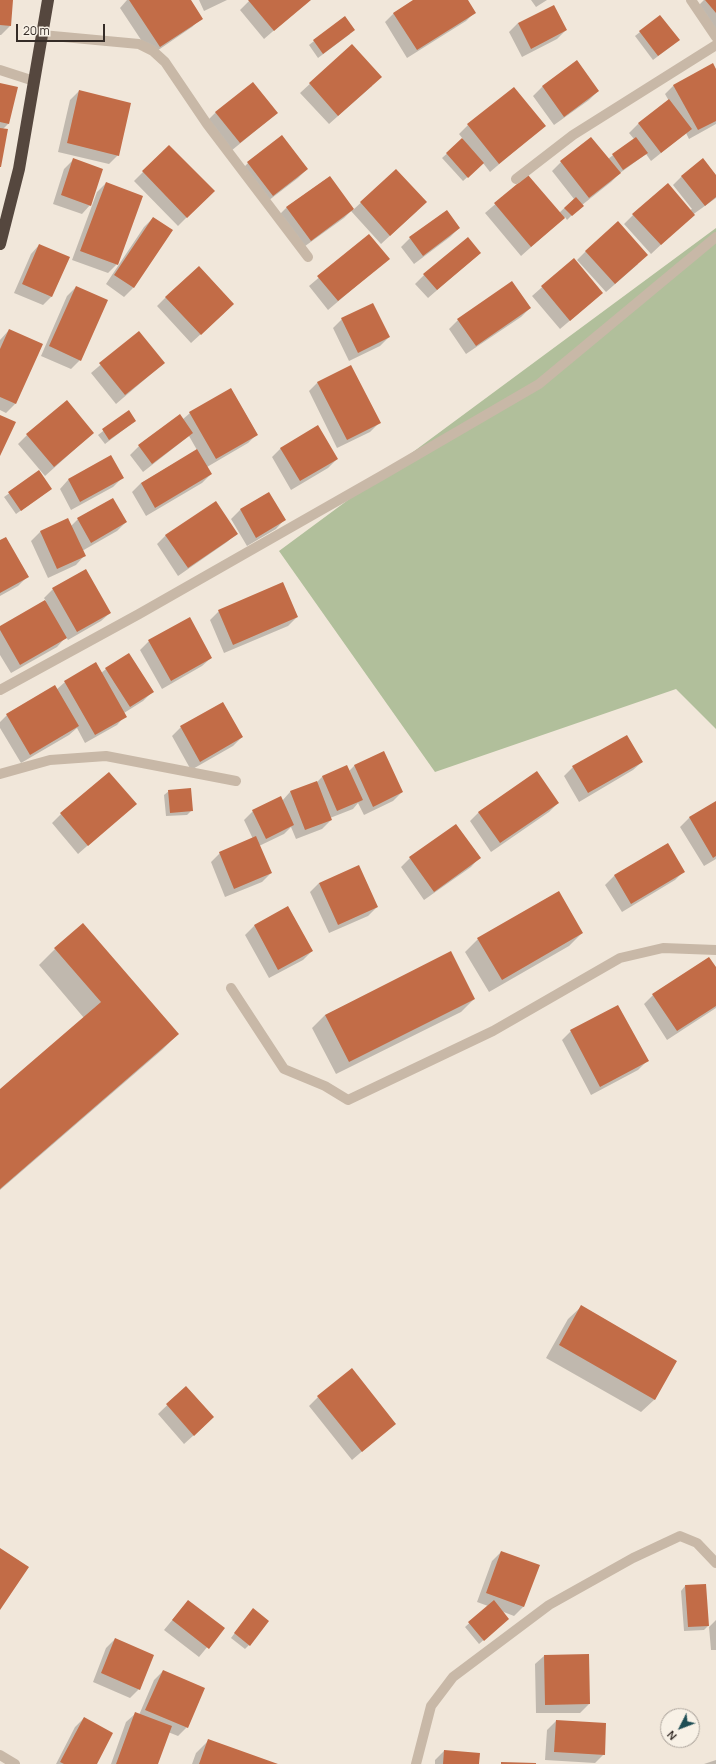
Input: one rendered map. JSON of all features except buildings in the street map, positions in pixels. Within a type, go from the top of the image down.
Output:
[{"type":"highway","points":[[0,244],[20,169],[48,0]]},
{"type":"street","points":[[691,0],[716,37]]},
{"type":"street","points":[[42,35],[139,44],[153,51],[165,62],[207,124],[308,257]]},
{"type":"street","points":[[516,179],[573,135],[716,45]]},
{"type":"street","points":[[0,70],[34,80]]},
{"type":"street","points":[[0,690],[340,500],[539,384],[716,237]]},
{"type":"street","points":[[0,774],[50,760],[106,756],[236,781]]},
{"type":"street","points":[[231,988],[284,1069],[325,1086],[348,1100],[493,1031],[620,958],[663,948],[716,950]]},
{"type":"street","points":[[416,1764],[431,1706],[453,1677],[549,1605],[633,1558],[680,1536],[697,1542],[716,1563]]},
{"type":"street","points":[[0,1755],[15,1764]]},
{"type":"green space","points":[[716,228],[716,729],[676,689],[435,772],[279,551]]}]
